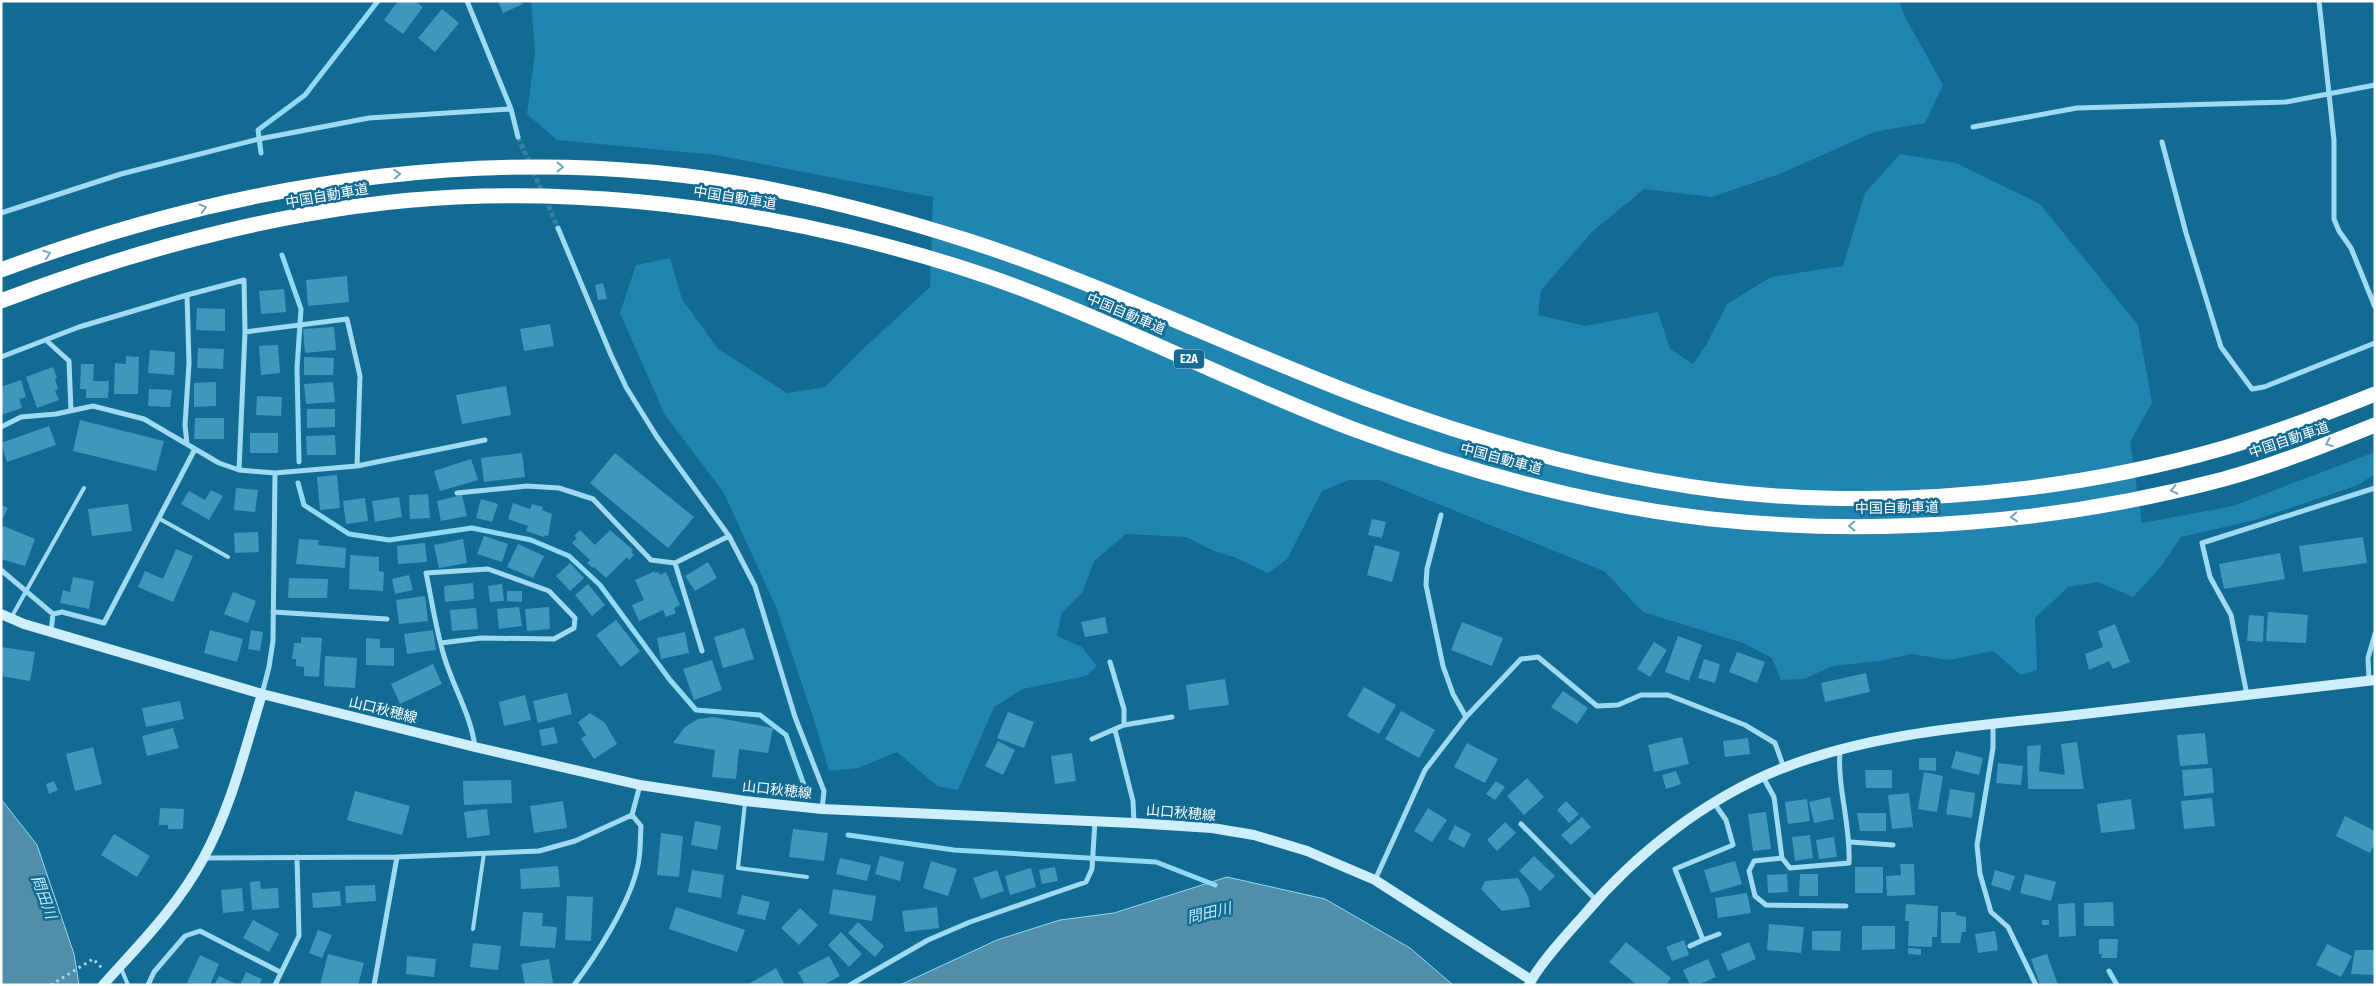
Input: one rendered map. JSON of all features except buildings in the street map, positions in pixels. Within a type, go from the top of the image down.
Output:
[{"type":"highway","name":"中国自動車道","points":[[1,270],[118,230],[211,206],[362,177],[455,169],[585,167],[680,175],[770,188],[856,207],[970,241],[1051,271],[1360,396],[1445,427],[1535,454],[1617,472],[1713,489],[1819,498],[1924,497],[2032,487],[2144,468],[2222,448],[2306,422],[2375,394]]},
{"type":"highway","name":"中国自動車道","points":[[1,301],[122,259],[224,232],[307,216],[370,205],[456,197],[584,197],[679,205],[765,218],[852,237],[942,262],[1054,300],[1348,427],[1435,458],[1517,482],[1598,500],[1709,518],[1820,526],[1926,525],[2035,515],[2141,498],[2227,478],[2314,449],[2375,425]]},
{"type":"main road","name":"山口秋穂線","points":[[1,614],[51,632],[262,694],[475,747],[640,785],[745,801],[822,809],[1134,822],[1212,828],[1254,835],[1307,851],[1375,880],[1532,983]]},
{"type":"main road","points":[[1532,983],[1596,900],[1639,859],[1714,802],[1784,768],[1840,750],[1888,739],[2372,680]]},
{"type":"main road","points":[[108,981],[151,933],[183,891],[203,858],[225,809],[262,694]]},
{"type":"street","points":[[468,1],[511,109],[518,137]]},
{"type":"street","points":[[2320,1],[2334,140],[2334,219],[2338,231],[2351,248],[2375,307]]},
{"type":"street","points":[[1973,127],[2077,108],[2286,102],[2375,85]]},
{"type":"street","points":[[1,213],[121,174],[259,139],[369,118],[511,109]]},
{"type":"street","points":[[2162,142],[2186,233],[2221,347],[2252,389],[2264,387],[2375,343]]},
{"type":"street","points":[[558,228],[611,355],[626,386],[657,436],[729,536],[755,586],[795,717],[824,790],[822,809]]},
{"type":"street","points":[[1,357],[47,341],[79,327],[244,280],[245,332],[239,470]]},
{"type":"street","points":[[187,295],[189,363],[185,425],[187,444]]},
{"type":"street","points":[[245,332],[347,319],[360,376],[356,466]]},
{"type":"street","points":[[47,341],[69,361],[71,411]]},
{"type":"street","points":[[1,426],[21,417],[71,411],[94,406],[144,419],[219,463],[239,470],[275,473],[356,466],[485,440]]},
{"type":"street","points":[[53,614],[62,612],[104,623],[195,449]]},
{"type":"street","points":[[262,694],[272,650],[275,473]]},
{"type":"street","points":[[457,493],[527,486],[558,488],[593,499],[651,560],[675,563],[729,536]]},
{"type":"street","points":[[2247,695],[2231,615],[2210,577],[2202,543],[2375,488]]},
{"type":"street","points":[[1441,515],[1427,569],[1426,586],[1443,666],[1453,694],[1466,717]]},
{"type":"street","points":[[675,563],[702,651]]},
{"type":"street","points":[[441,643],[481,638],[554,639],[574,628],[575,618],[548,592],[488,569],[426,573],[441,643],[444,656],[473,729],[475,747]]},
{"type":"street","points":[[1,570],[53,614]]},
{"type":"street","points":[[273,612],[387,619]]},
{"type":"street","points":[[51,632],[53,614]]},
{"type":"street","points":[[2372,680],[2368,658],[2375,634]]},
{"type":"street","points":[[1375,880],[1425,770],[1466,717],[1521,659],[1538,657],[1597,706],[1618,705],[1641,695],[1668,695],[1745,725],[1775,743],[1784,768]]},
{"type":"street","points":[[1110,662],[1124,709],[1124,725]]},
{"type":"street","points":[[1092,739],[1124,725],[1172,717]]},
{"type":"street","points":[[1993,725],[1994,748],[1977,846],[1980,874],[1991,912],[2008,927],[2036,985]]},
{"type":"street","points":[[1115,730],[1133,801],[1134,822]]},
{"type":"street","points":[[1763,777],[1774,797],[1782,858],[1790,868],[1798,869],[1849,863],[1850,842],[1838,771],[1840,750]]},
{"type":"street","points":[[632,816],[640,785]]},
{"type":"street","points":[[1703,940],[1675,869],[1733,845],[1726,820],[1714,802]]},
{"type":"street","points":[[203,858],[397,857],[539,851],[575,842],[632,816]]},
{"type":"street","points":[[574,985],[591,962],[614,920],[638,869],[641,826],[632,816]]},
{"type":"street","points":[[850,985],[928,940],[970,922],[1086,882],[1092,869],[1095,821]]},
{"type":"street","points":[[1521,824],[1596,900]]},
{"type":"street","points":[[1850,842],[1893,845]]},
{"type":"street","points":[[275,985],[299,936],[297,857]]},
{"type":"street","points":[[374,985],[397,857]]},
{"type":"street","points":[[1782,858],[1754,860],[1749,871],[1755,896],[1766,905],[1846,906]]},
{"type":"street","points":[[148,985],[154,972],[185,936],[200,931],[280,972]]},
{"type":"street","points":[[1690,946],[1719,934]]},
{"type":"lane","points":[[11,618],[84,488]]},
{"type":"lane","points":[[160,519],[228,557]]},
{"type":"lane","points":[[745,801],[738,868],[807,877]]},
{"type":"lane","points":[[473,929],[484,853]]},
{"type":"lane","points":[[120,966],[128,985]]},
{"type":"path","points":[[51,985],[94,959],[108,981]]},
{"type":"shaded area","points":[[531,1],[1899,1],[1905,17],[1943,85],[1925,123],[1874,132],[1782,173],[1712,197],[1644,189],[1592,232],[1541,290],[1538,315],[1585,326],[1658,312],[1670,349],[1693,364],[1706,345],[1727,304],[1771,277],[1843,266],[1865,193],[1900,154],[1956,163],[2040,204],[2138,325],[2152,403],[2130,442],[2142,523],[2233,506],[2375,452],[2375,474],[2358,485],[2255,520],[2181,537],[2159,569],[2133,597],[2098,582],[2068,587],[2035,618],[2037,670],[2021,675],[1993,651],[1949,660],[1911,654],[1880,661],[1833,666],[1804,679],[1781,680],[1772,658],[1743,643],[1643,612],[1604,571],[1379,480],[1349,480],[1322,491],[1287,559],[1268,573],[1234,557],[1214,551],[1186,537],[1126,534],[1094,561],[1082,593],[1061,614],[1057,636],[1082,647],[1097,666],[1086,676],[1023,689],[994,707],[958,790],[937,786],[897,752],[858,768],[829,771],[776,607],[724,493],[665,415],[620,313],[636,265],[670,258],[682,299],[718,349],[787,393],[825,387],[930,287],[933,197],[716,155],[557,140],[527,114],[535,53]]},
{"type":"water","name":"問田川","points":[[1,799],[37,845],[74,954],[79,985],[1,985]]},
{"type":"water","name":"問田川","points":[[1227,877],[1325,899],[1410,948],[1453,985],[900,985],[997,940],[1060,920],[1114,913]]},
{"type":"waterway","points":[[261,153],[258,130],[305,95],[378,1]]},
{"type":"waterway","points":[[282,255],[301,309],[297,368],[299,462]]},
{"type":"waterway","points":[[298,483],[304,505],[349,534],[389,540],[472,528],[531,540],[569,556],[600,585],[670,680],[696,710],[760,715],[786,735],[804,785]]},
{"type":"waterway","points":[[848,835],[954,850],[1156,862],[1215,885]]},
{"type":"waterway","points":[[2109,971],[2117,985]]},
{"type":"tunnel","points":[[518,137],[558,228]]}]
